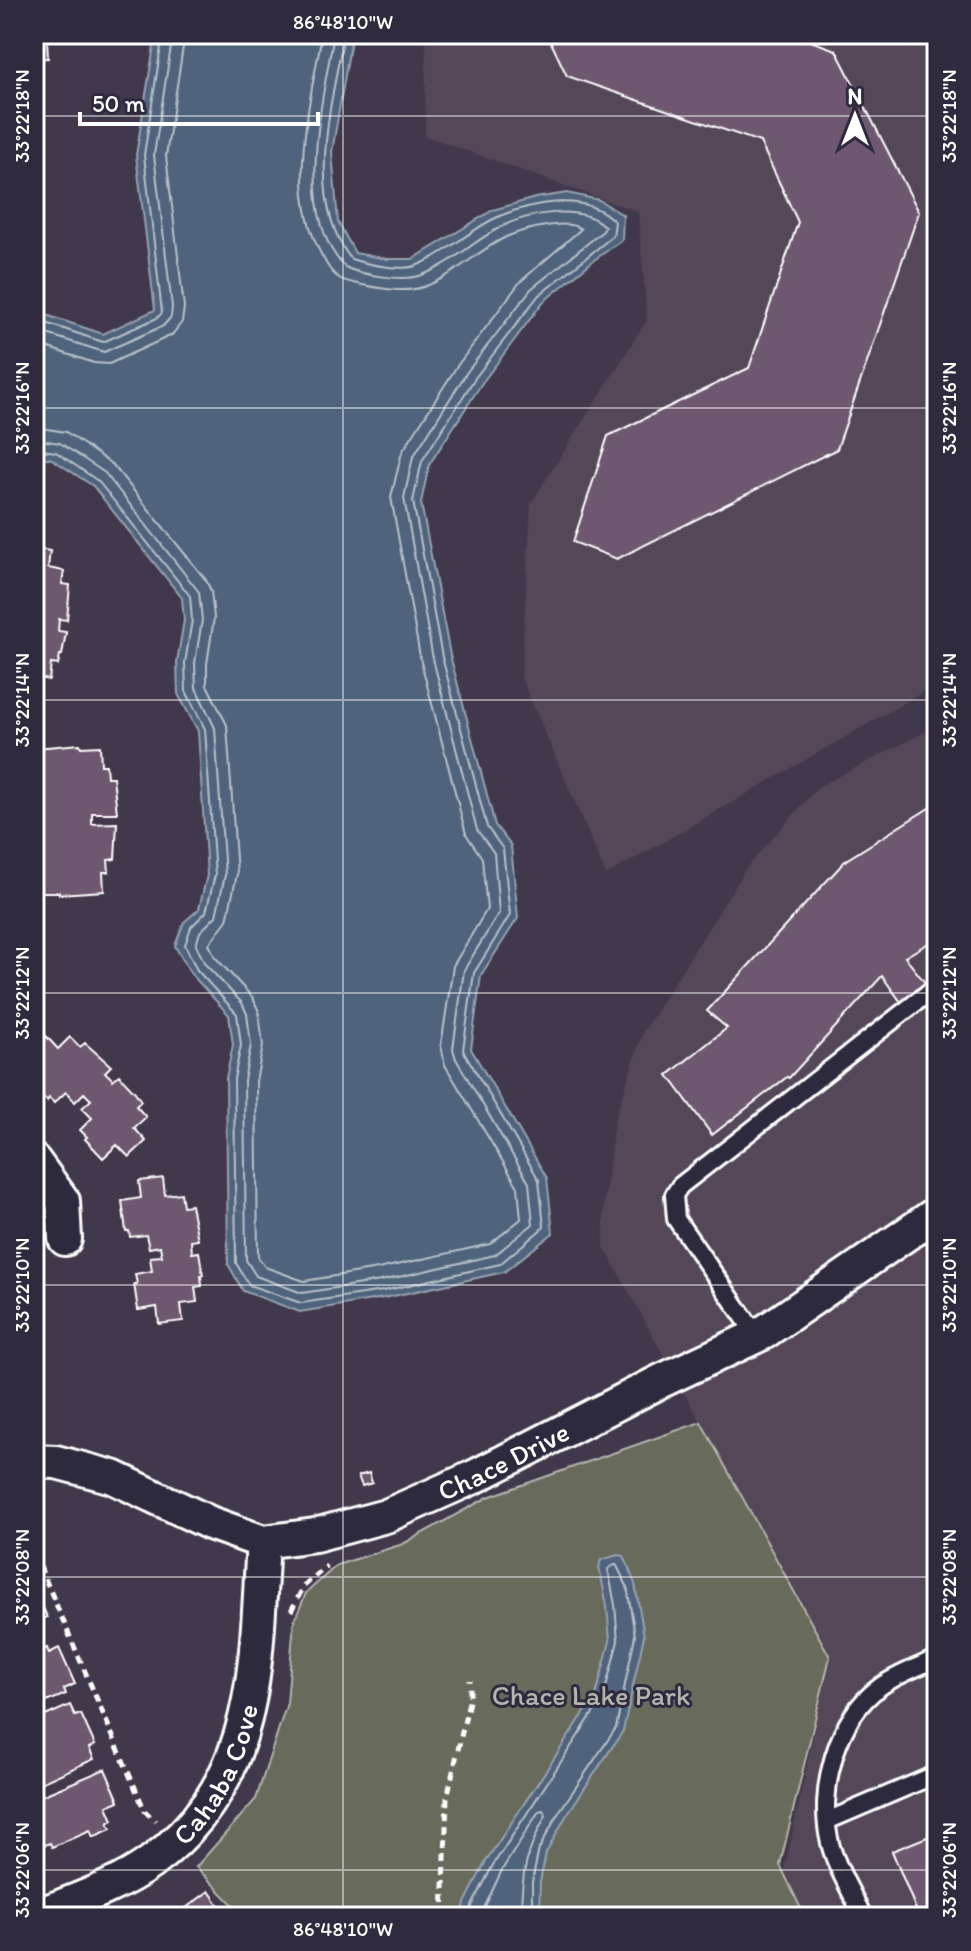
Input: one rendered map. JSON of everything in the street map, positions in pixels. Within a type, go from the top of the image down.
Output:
[{"type":"street","points":[[34,1161],[63,1201],[65,1239]]},
{"type":"street","name":"Chace Drive","points":[[34,1461],[56,1462],[113,1477],[210,1523],[263,1542],[315,1535],[386,1516],[474,1477],[661,1381],[757,1336],[937,1213]]},
{"type":"street","name":"Cahaba Cove","points":[[34,1917],[93,1893],[149,1864],[195,1823],[215,1796],[236,1750],[254,1686],[263,1542]]},
{"type":"lane","points":[[757,1336],[676,1219],[674,1195],[690,1178],[937,986]]},
{"type":"lane","points":[[863,1917],[830,1845],[825,1802],[831,1771],[840,1740],[852,1717],[881,1686],[937,1658]]},
{"type":"lane","points":[[827,1821],[937,1774]]},
{"type":"path","points":[[34,1553],[145,1811],[175,1841]]},
{"type":"path","points":[[443,1917],[447,1798],[470,1697],[470,1680]]},
{"type":"shaded area","points":[[426,34],[937,34],[937,684],[606,875],[521,677],[531,503],[647,320],[638,212],[425,136]]},
{"type":"shaded area","points":[[937,726],[937,1917],[805,1917],[784,1872],[830,1657],[604,1247],[604,1204],[614,1122],[643,1032],[747,867],[818,787]]},
{"type":"green space","name":"Chace Lake Park","points":[[701,1422],[830,1657],[780,1865],[805,1917],[245,1917],[196,1867],[256,1799],[287,1703],[294,1622],[306,1593],[337,1565],[403,1544],[488,1497]]},
{"type":"water","points":[[156,34],[352,34],[332,152],[338,222],[355,253],[387,259],[413,259],[493,210],[567,193],[599,200],[623,215],[622,240],[543,302],[482,383],[429,465],[421,503],[450,655],[495,825],[511,846],[518,918],[481,975],[471,1049],[547,1178],[553,1233],[504,1272],[384,1298],[300,1312],[243,1291],[228,1264],[226,1078],[233,1045],[229,1015],[191,974],[175,946],[184,922],[199,909],[207,875],[198,731],[178,694],[177,662],[184,620],[182,598],[93,486],[52,459],[34,456],[34,311],[103,334],[155,310],[136,155]]},
{"type":"water","points":[[624,1556],[635,1584],[644,1636],[623,1731],[566,1816],[546,1853],[540,1882],[539,1917],[462,1917],[465,1903],[486,1861],[596,1695],[610,1641],[599,1567],[601,1560]]},
{"type":"building","points":[[34,34],[53,34],[53,39],[47,40],[48,58],[34,59]]},
{"type":"building","points":[[547,34],[791,34],[836,50],[919,212],[837,449],[617,559],[573,542],[608,436],[749,368],[798,222],[760,142],[567,76]]},
{"type":"building","points":[[34,548],[50,551],[48,568],[64,571],[62,584],[70,585],[67,620],[59,619],[58,631],[66,632],[62,655],[58,665],[51,664],[49,680],[34,677]]},
{"type":"building","points":[[80,744],[81,747],[100,746],[101,765],[106,765],[107,777],[113,777],[117,813],[92,813],[92,824],[117,823],[115,859],[108,860],[109,872],[103,872],[104,891],[39,892],[39,874],[34,874],[34,825],[46,825],[45,814],[34,815],[36,748]]},
{"type":"building","points":[[937,803],[937,938],[905,957],[926,984],[901,1002],[882,976],[789,1078],[712,1135],[668,1075],[727,1028],[707,1011],[846,860]]},
{"type":"building","points":[[46,1036],[58,1049],[70,1037],[80,1047],[85,1043],[111,1066],[105,1072],[113,1080],[119,1075],[135,1092],[141,1101],[136,1106],[146,1117],[134,1128],[146,1141],[129,1157],[117,1145],[103,1158],[85,1139],[87,1137],[80,1130],[92,1118],[82,1108],[91,1100],[84,1093],[75,1102],[66,1092],[54,1103],[49,1098],[47,1101],[34,1087],[34,1072],[41,1065],[34,1058],[34,1047]]},
{"type":"building","points":[[163,1178],[165,1195],[181,1193],[183,1206],[191,1205],[198,1240],[191,1241],[192,1253],[199,1252],[203,1275],[202,1286],[195,1287],[197,1302],[181,1304],[183,1321],[159,1324],[157,1307],[138,1310],[134,1284],[137,1284],[135,1274],[152,1271],[150,1257],[162,1256],[160,1246],[149,1248],[146,1235],[130,1237],[129,1231],[126,1231],[122,1201],[141,1198],[139,1181]]},
{"type":"building","points":[[369,1473],[372,1483],[362,1486],[358,1476]]},
{"type":"building","points":[[34,1586],[47,1617],[34,1623]]},
{"type":"building","points":[[38,1639],[43,1650],[47,1648],[49,1653],[59,1648],[75,1684],[64,1689],[66,1694],[34,1707],[34,1641]]},
{"type":"building","points":[[70,1705],[75,1716],[81,1714],[95,1745],[89,1748],[94,1759],[34,1786],[34,1721]]},
{"type":"building","points":[[105,1769],[119,1801],[107,1806],[113,1820],[108,1823],[111,1829],[93,1837],[90,1830],[52,1847],[50,1843],[34,1849],[34,1799]]},
{"type":"building","points":[[937,1833],[937,1917],[919,1917],[892,1851]]},
{"type":"building","points":[[209,1891],[227,1917],[186,1917],[182,1911]]}]
